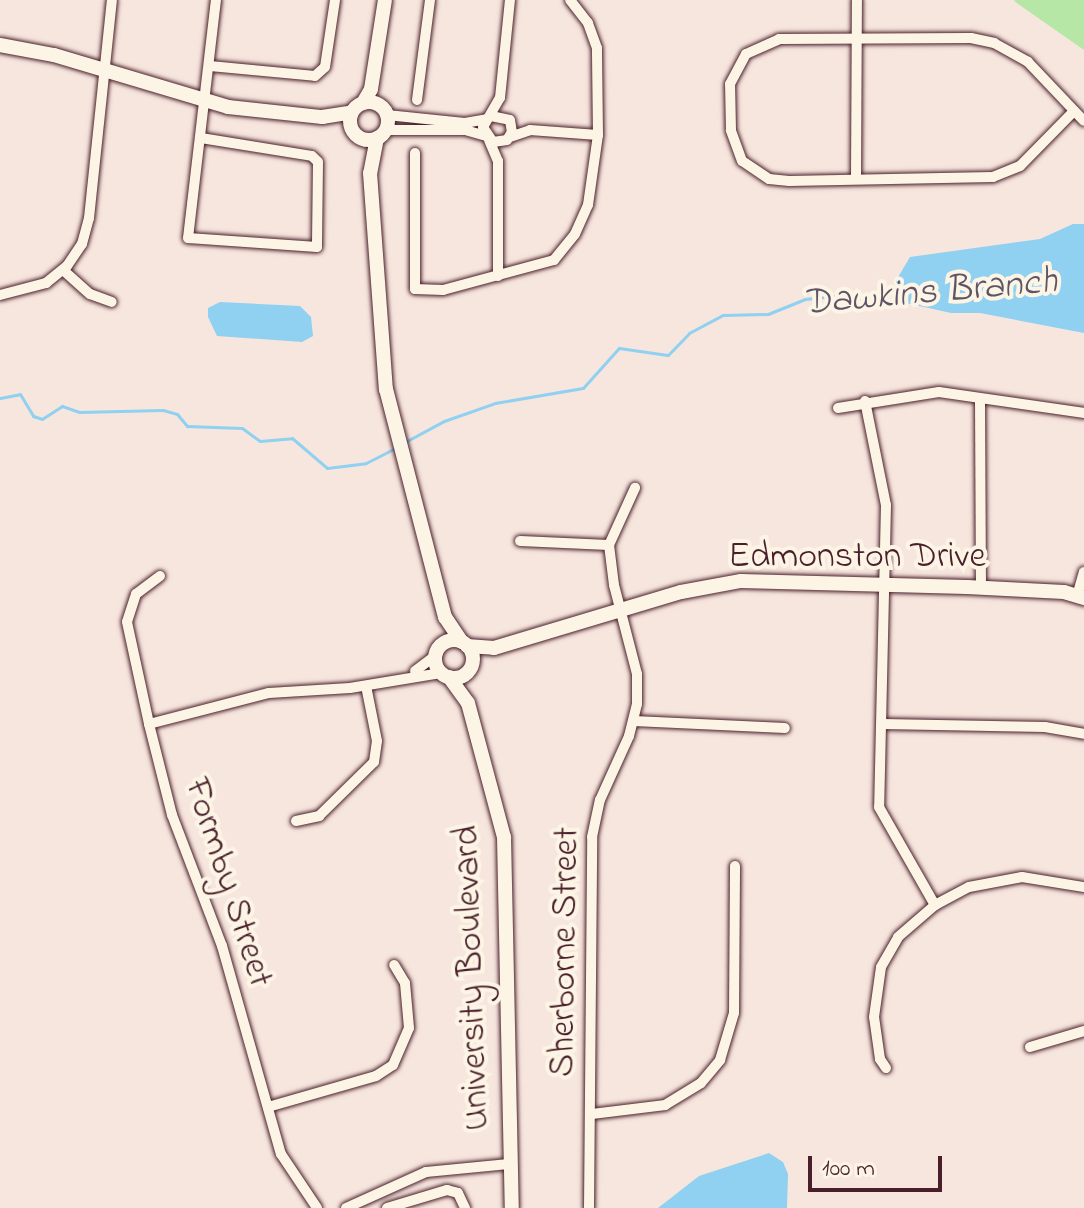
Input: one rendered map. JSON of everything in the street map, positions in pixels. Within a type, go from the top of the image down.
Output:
[{"type":"street","points":[[0,295],[33,288],[63,270],[87,231],[102,70],[112,0]]},
{"type":"street","points":[[201,138],[237,148],[302,152],[318,162],[317,247],[188,238],[216,0]]},
{"type":"street","points":[[210,66],[315,76],[325,67],[335,0]]},
{"type":"street","points":[[370,173],[355,133],[358,107],[378,51],[385,0]]},
{"type":"street","points":[[417,100],[430,0]]},
{"type":"street","points":[[498,161],[487,138],[489,117],[500,98],[510,0]]},
{"type":"street","points":[[415,153],[415,289],[443,290],[554,260],[575,234],[594,184],[598,135],[597,48],[570,0]]},
{"type":"street","points":[[856,178],[857,0]]},
{"type":"street","points":[[1074,111],[1020,166],[1000,175],[789,181],[756,173],[734,146],[730,108],[737,68],[760,44],[971,38],[994,43],[1028,62],[1084,121]]},
{"type":"street","points":[[0,45],[102,70],[206,101],[322,117],[355,133],[383,122],[470,123],[489,117],[508,118],[530,130],[598,135]]},
{"type":"street","points":[[378,51],[383,122],[370,173],[377,311],[390,409],[445,617],[464,644]]},
{"type":"street","points":[[498,276],[498,161],[509,138],[508,118],[500,98]]},
{"type":"street","points":[[322,117],[358,107],[383,122],[465,130],[487,138],[509,138],[530,130]]},
{"type":"street","points":[[63,270],[90,294],[112,302]]},
{"type":"street","points":[[838,408],[865,401],[939,392],[1084,413]]},
{"type":"street","points":[[980,400],[981,588]]},
{"type":"street","points":[[865,401],[886,505],[879,807],[935,905]]},
{"type":"street","points":[[520,541],[609,545],[635,488]]},
{"type":"street","name":"Sherborne Street","points":[[589,1208],[592,837],[600,800],[634,721],[637,674],[620,611],[609,545]]},
{"type":"street","points":[[1081,597],[1084,572]]},
{"type":"street","name":"Formby Street","points":[[160,576],[136,594],[127,622],[149,724],[175,826],[222,946],[287,1168],[317,1208]]},
{"type":"street","name":"Edmonston Drive","points":[[445,675],[470,668],[494,648],[620,611],[741,581],[981,588],[1081,597]]},
{"type":"street","points":[[410,674],[438,650],[445,617]]},
{"type":"street","name":"Edmonston Drive","points":[[438,650],[464,644],[494,648]]},
{"type":"street","name":"University Boulevard","points":[[464,644],[470,668],[468,703],[505,851],[512,1208]]},
{"type":"street","name":"University Boulevard","points":[[438,650],[445,675],[468,703]]},
{"type":"street","points":[[149,724],[269,693],[366,686],[410,674],[445,675]]},
{"type":"street","points":[[296,821],[319,816],[374,762],[377,741],[366,686]]},
{"type":"street","points":[[634,721],[785,728]]},
{"type":"street","points":[[883,724],[1045,727],[1084,734]]},
{"type":"street","points":[[592,1114],[665,1105],[701,1083],[720,1060],[734,1013],[735,866]]},
{"type":"street","points":[[886,1068],[880,1059],[874,1017],[881,967],[898,937],[935,905],[969,887],[1022,877],[1084,887]]},
{"type":"street","points":[[268,1107],[376,1076],[393,1065],[409,1028],[405,983],[394,965]]},
{"type":"street","points":[[1030,1047],[1084,1031]]},
{"type":"street","points":[[346,1208],[426,1172],[509,1164]]},
{"type":"street","points":[[387,1208],[447,1190],[458,1193],[465,1208]]},
{"type":"green space","points":[[1015,0],[1084,0],[1084,50],[1014,1]]},
{"type":"water","points":[[1073,224],[1084,224],[1084,333],[980,313],[951,313],[906,303],[888,294],[910,257],[1040,239]]},
{"type":"water","points":[[220,302],[300,306],[311,317],[313,336],[302,342],[217,336],[208,317],[208,308]]},
{"type":"water","points":[[769,1153],[783,1162],[788,1174],[787,1208],[658,1208],[699,1176]]},
{"type":"waterway","name":"Dawkins Branch","points":[[405,442],[444,421],[495,403],[583,388],[619,348],[668,355],[689,333],[723,315],[768,314],[805,299],[843,295],[864,299],[890,293]]},
{"type":"waterway","name":"Dawkins Branch","points":[[0,398],[20,394],[33,416],[42,419],[62,406],[79,412],[163,410],[177,414],[187,426],[242,428],[260,441],[292,438],[327,468],[366,463],[395,448]]}]
